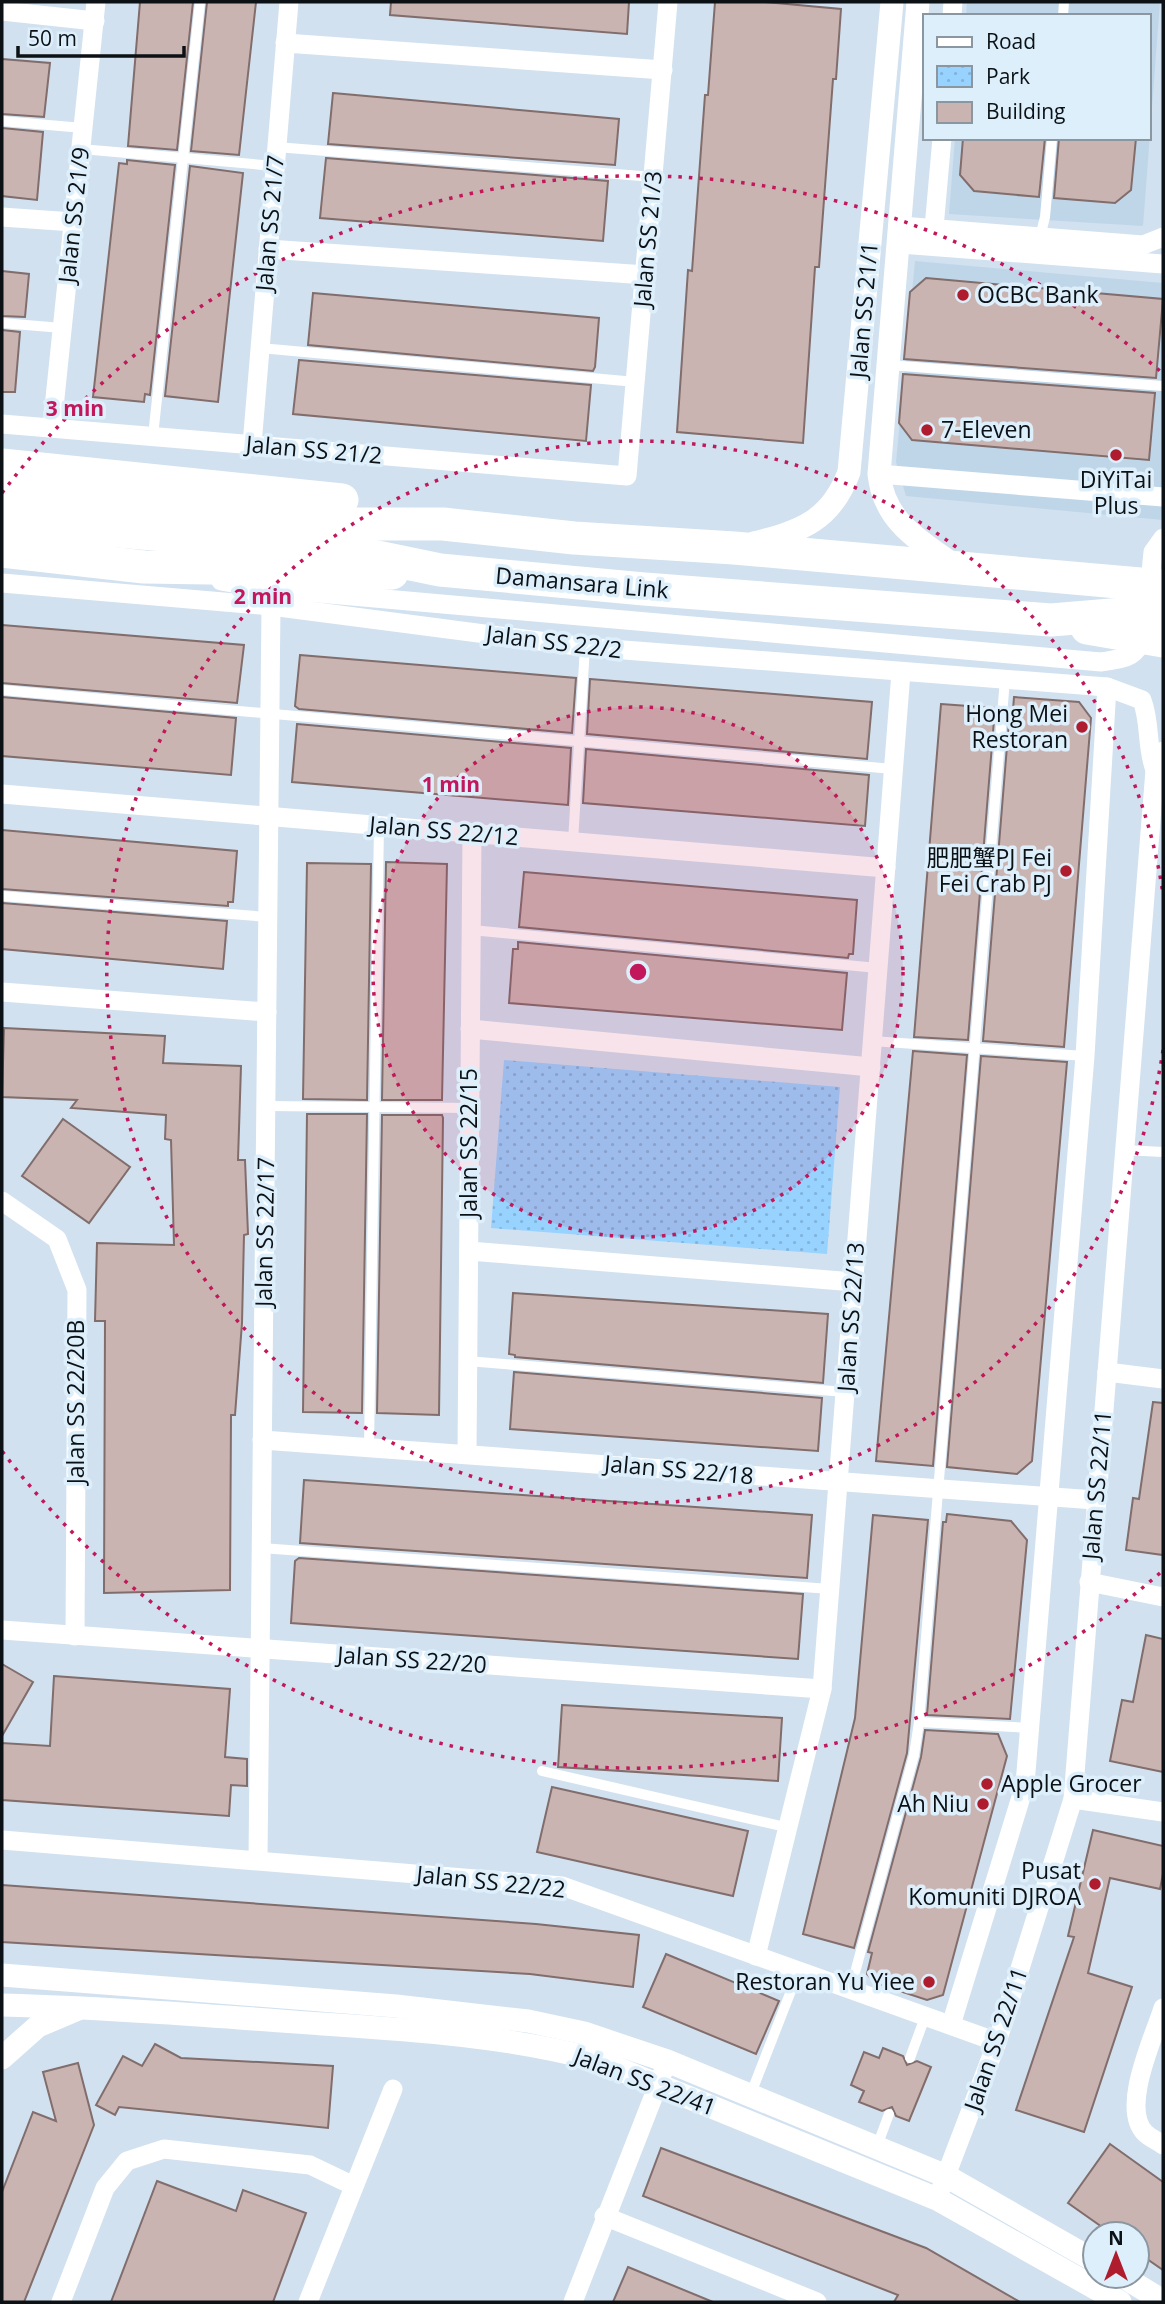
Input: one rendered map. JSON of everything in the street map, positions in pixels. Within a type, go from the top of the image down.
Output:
[{"type":"highway","points":[[2,465],[355,501],[443,524]]},
{"type":"highway","name":"Damansara Link","points":[[2,490],[352,538],[440,570],[1051,620],[1123,614],[1163,617]]},
{"type":"highway","name":"Damansara Link","points":[[2,521],[352,538],[443,524],[574,538],[734,548],[1163,586]]},
{"type":"highway","points":[[2,551],[144,567],[264,569],[347,575],[440,570]]},
{"type":"highway","points":[[1051,620],[1125,637],[1163,642]]},
{"type":"street","name":"Jalan SS 21/7","points":[[252,445],[289,2]]},
{"type":"street","name":"Jalan SS 21/3","points":[[627,476],[668,2]]},
{"type":"street","name":"Jalan SS 21/1","points":[[734,548],[794,533],[815,521],[841,495],[849,472],[892,2]]},
{"type":"street","name":"Jalan SS 21/1","points":[[918,2],[879,474],[881,495],[903,528],[958,568]]},
{"type":"street","points":[[2,11],[96,11]]},
{"type":"street","name":"Jalan SS 21/9","points":[[51,427],[96,11]]},
{"type":"street","points":[[285,43],[663,70]]},
{"type":"street","points":[[934,229],[942,140]]},
{"type":"street","points":[[2,217],[73,222]]},
{"type":"street","points":[[900,235],[934,229],[1143,245],[1163,237]]},
{"type":"street","points":[[900,235],[1163,264]]},
{"type":"street","points":[[268,249],[646,275]]},
{"type":"street","name":"Jalan SS 21/2","points":[[2,424],[627,476]]},
{"type":"street","points":[[879,474],[1163,493]]},
{"type":"street","points":[[144,567],[261,588],[1101,662],[1126,658],[1139,650],[1146,633],[1151,559],[1163,538]]},
{"type":"street","name":"Jalan SS 22/2","points":[[2,583],[271,606],[585,648],[1107,687],[1142,700],[1149,719],[1150,756],[1155,770]]},
{"type":"street","name":"Jalan SS 22/17","points":[[258,1859],[271,606]]},
{"type":"street","name":"Jalan SS 22/13","points":[[756,1956],[790,1828],[822,1689],[901,672]]},
{"type":"street","points":[[951,2025],[1025,1784],[1051,1498],[1085,1056],[1107,687]]},
{"type":"street","name":"Jalan SS 22/11","points":[[937,2199],[997,2042],[1073,1799],[1124,1150],[1155,894],[1159,791],[1155,770],[1163,751]]},
{"type":"street","name":"Jalan SS 22/12","points":[[2,794],[886,868]]},
{"type":"street","name":"Jalan SS 22/15","points":[[467,1453],[472,833]]},
{"type":"street","points":[[2,992],[267,1012]]},
{"type":"street","points":[[470,1029],[870,1067]]},
{"type":"street","name":"Jalan SS 22/20B","points":[[2,1201],[57,1239],[77,1290],[75,1636]]},
{"type":"street","points":[[469,1251],[854,1282]]},
{"type":"street","points":[[1107,1372],[1163,1379]]},
{"type":"street","name":"Jalan SS 22/18","points":[[262,1440],[1096,1500]]},
{"type":"street","points":[[1089,1582],[1163,1597]]},
{"type":"street","name":"Jalan SS 22/20","points":[[2,1630],[822,1689]]},
{"type":"street","points":[[1073,1799],[1163,1812]]},
{"type":"street","name":"Jalan SS 22/22","points":[[2,1840],[562,1886],[798,1973],[997,2042]]},
{"type":"street","name":"Jalan SS 22/41","points":[[2,1975],[396,2006],[528,2021],[584,2033],[667,2061],[946,2176],[1081,2253]]},
{"type":"street","points":[[2,2058],[10,2005],[29,1976]]},
{"type":"street","name":"Jalan SS 22/41","points":[[10,2005],[82,2007],[398,2029],[517,2041],[597,2060],[937,2199],[1120,2302]]},
{"type":"street","points":[[2,2058],[38,2026],[82,2007]]},
{"type":"street","points":[[1163,2008],[1137,2087],[1137,2113],[1143,2132],[1163,2145]]},
{"type":"street","points":[[573,2302],[604,2216],[667,2061]]},
{"type":"street","points":[[308,2302],[393,2089]]},
{"type":"street","points":[[61,2302],[105,2188],[127,2161],[164,2149],[310,2165],[354,2186]]},
{"type":"street","points":[[604,2216],[817,2302]]},
{"type":"street","points":[[1145,2290],[1163,2301]]},
{"type":"lane","points":[[153,436],[200,2]]},
{"type":"lane","points":[[2,121],[83,128]]},
{"type":"lane","points":[[1040,237],[1045,217],[1052,140]]},
{"type":"lane","points":[[81,149],[182,160],[275,157],[654,177]]},
{"type":"lane","points":[[2,323],[62,328]]},
{"type":"lane","points":[[260,348],[636,382]]},
{"type":"lane","points":[[889,365],[1163,386]]},
{"type":"lane","points":[[573,842],[585,648]]},
{"type":"lane","points":[[850,1991],[914,1755],[919,1721],[1005,679]]},
{"type":"lane","points":[[2,690],[893,769]]},
{"type":"lane","points":[[369,1447],[379,825]]},
{"type":"lane","points":[[2,896],[268,917]]},
{"type":"lane","points":[[471,930],[878,968]]},
{"type":"lane","points":[[872,1041],[1085,1056]]},
{"type":"lane","points":[[266,1106],[470,1108]]},
{"type":"lane","points":[[1124,1150],[1163,1152]]},
{"type":"lane","points":[[467,1361],[845,1392]]},
{"type":"lane","points":[[261,1548],[830,1590]]},
{"type":"lane","points":[[919,1721],[1031,1728]]},
{"type":"lane","points":[[542,1771],[790,1828]]},
{"type":"lane","points":[[750,2096],[798,1973]]},
{"type":"lane","points":[[910,2058],[925,2017]]},
{"type":"lane","points":[[875,2149],[889,2114]]},
{"type":"shaded area","points":[[967,2],[1160,2],[1151,121],[1151,14],[966,14]]},
{"type":"shaded area","points":[[955,140],[1150,140],[1143,226],[949,214]]},
{"type":"shaded area","points":[[915,261],[1163,283],[1163,520],[906,496],[896,462]]},
{"type":"green space","points":[[504,1060],[840,1087],[827,1254],[491,1228]]},
{"type":"building","points":[[140,2],[193,2],[177,150],[128,146]]},
{"type":"building","points":[[207,2],[256,2],[239,155],[191,151]]},
{"type":"building","points":[[391,2],[629,2],[627,34],[390,15]]},
{"type":"building","points":[[715,2],[765,2],[841,9],[819,267],[815,267],[803,443],[677,432],[688,270],[692,271]]},
{"type":"building","points":[[2,59],[50,63],[44,117],[2,114]]},
{"type":"building","points":[[333,93],[619,119],[615,165],[328,144]]},
{"type":"building","points":[[2,128],[43,132],[37,200],[2,196]]},
{"type":"building","points":[[963,140],[1045,140],[1039,197],[974,191],[960,175]]},
{"type":"building","points":[[1059,140],[1136,140],[1131,190],[1115,203],[1054,198]]},
{"type":"building","points":[[326,158],[608,181],[603,241],[320,218]]},
{"type":"building","points":[[127,160],[175,165],[150,395],[145,394],[144,402],[93,397],[119,163],[127,164]]},
{"type":"building","points":[[190,166],[243,173],[218,402],[165,396]]},
{"type":"building","points":[[2,271],[29,274],[25,317],[2,316]]},
{"type":"building","points":[[926,278],[1163,299],[1156,378],[904,359],[910,292]]},
{"type":"building","points":[[313,293],[599,318],[595,367],[593,371],[308,345]]},
{"type":"building","points":[[2,330],[20,332],[15,392],[2,392]]},
{"type":"building","points":[[299,360],[591,385],[586,441],[293,414]]},
{"type":"building","points":[[903,374],[1155,393],[1149,460],[912,440],[899,423]]},
{"type":"building","points":[[2,625],[244,645],[237,703],[2,683]]},
{"type":"building","points":[[300,655],[576,678],[572,733],[299,709],[295,706]]},
{"type":"building","points":[[590,679],[872,702],[867,759],[587,734]]},
{"type":"building","points":[[2,697],[236,718],[231,775],[2,756]]},
{"type":"building","points":[[1014,697],[1079,702],[1091,718],[1064,1047],[983,1041],[1010,709],[1013,710]]},
{"type":"building","points":[[941,704],[995,708],[968,1040],[914,1037]]},
{"type":"building","points":[[297,724],[571,748],[568,805],[292,782]]},
{"type":"building","points":[[586,749],[869,775],[865,826],[583,803]]},
{"type":"building","points":[[2,830],[237,851],[233,902],[228,902],[228,906],[2,889]]},
{"type":"building","points":[[386,862],[447,864],[442,1100],[382,1100]]},
{"type":"building","points":[[307,863],[371,864],[367,1100],[303,1099]]},
{"type":"building","points":[[524,872],[857,900],[853,954],[849,954],[848,958],[519,927]]},
{"type":"building","points":[[2,903],[227,921],[223,969],[2,949]]},
{"type":"building","points":[[518,942],[847,973],[842,1030],[509,1003],[513,949],[518,949]]},
{"type":"building","points":[[4,1028],[165,1036],[163,1063],[241,1066],[238,1160],[245,1160],[248,1234],[244,1235],[242,1323],[235,1415],[231,1415],[230,1590],[104,1593],[105,1321],[95,1321],[97,1243],[174,1245],[171,1140],[165,1139],[166,1115],[71,1108],[77,1100],[2,1097]]},
{"type":"building","points":[[913,1051],[967,1055],[933,1466],[876,1461]]},
{"type":"building","points":[[981,1056],[1067,1062],[1032,1461],[1017,1474],[947,1467]]},
{"type":"building","points":[[307,1114],[367,1114],[362,1413],[303,1412]]},
{"type":"building","points":[[382,1115],[442,1115],[443,1118],[439,1415],[377,1413]]},
{"type":"building","points":[[63,1119],[130,1167],[89,1223],[22,1176]]},
{"type":"building","points":[[513,1293],[828,1314],[823,1383],[515,1357],[509,1354]]},
{"type":"building","points":[[514,1372],[822,1398],[818,1451],[510,1429]]},
{"type":"building","points":[[1153,1402],[1163,1403],[1163,1555],[1126,1550],[1133,1498],[1139,1499]]},
{"type":"building","points":[[304,1480],[812,1515],[807,1578],[300,1543]]},
{"type":"building","points":[[947,1514],[1011,1521],[1027,1540],[1010,1719],[927,1715],[943,1522],[946,1522]]},
{"type":"building","points":[[873,1515],[928,1520],[907,1753],[854,1948],[803,1934],[855,1718]]},
{"type":"building","points":[[299,1558],[803,1594],[798,1659],[291,1623],[295,1561]]},
{"type":"building","points":[[1146,1635],[1163,1639],[1163,1772],[1110,1761],[1122,1700],[1133,1702]]},
{"type":"building","points":[[2,1664],[33,1682],[2,1736]]},
{"type":"building","points":[[54,1676],[230,1689],[225,1757],[247,1759],[247,1786],[231,1785],[229,1816],[2,1800],[2,1743],[50,1746]]},
{"type":"building","points":[[562,1705],[782,1718],[778,1781],[558,1767]]},
{"type":"building","points":[[925,1730],[998,1734],[1007,1756],[943,1995],[927,2000],[875,1983],[867,1974],[872,1953],[868,1952],[921,1757]]},
{"type":"building","points":[[552,1787],[748,1831],[733,1896],[537,1852]]},
{"type":"building","points":[[1093,1830],[1163,1846],[1163,1874],[1160,1889],[1110,1878],[1088,1973],[1132,1987],[1084,2132],[1016,2110],[1074,1937],[1068,1936]]},
{"type":"building","points":[[2,1885],[536,1924],[639,1935],[633,1987],[530,1974],[2,1942]]},
{"type":"building","points":[[666,1954],[779,2001],[756,2054],[643,2007]]},
{"type":"building","points":[[155,2044],[181,2058],[333,2066],[328,2128],[119,2107],[115,2115],[96,2105],[123,2056],[142,2066]]},
{"type":"building","points":[[883,2048],[903,2056],[907,2065],[917,2061],[931,2067],[909,2121],[896,2116],[892,2107],[882,2111],[859,2102],[864,2091],[851,2085],[864,2052],[879,2058]]},
{"type":"building","points":[[78,2063],[94,2125],[24,2302],[2,2302],[2,2192],[33,2112],[56,2121],[43,2072]]},
{"type":"building","points":[[1110,2144],[1163,2182],[1163,2270],[1151,2262],[1151,2220],[1092,2220],[1068,2203]]},
{"type":"building","points":[[661,2148],[926,2248],[1020,2302],[894,2302],[898,2295],[643,2196]]},
{"type":"building","points":[[157,2181],[236,2211],[243,2190],[306,2213],[273,2302],[111,2302]]},
{"type":"building","points":[[628,2267],[713,2302],[613,2302]]},
{"type":"place","name":"OCBC Bank","points":[[963,295]]},
{"type":"place","name":"7-Eleven","points":[[927,430]]},
{"type":"place","name":"DiYiTai Plus","points":[[1116,455]]},
{"type":"place","name":"Hong Mei Restoran","points":[[1082,727]]},
{"type":"place","name":"肥肥蟹PJ Fei Fei Crab PJ","points":[[1066,871]]},
{"type":"place","name":"Apple Grocer","points":[[987,1784]]},
{"type":"place","name":"Ah Niu","points":[[983,1804]]},
{"type":"place","name":"Pusat Komuniti DJROA","points":[[1095,1884]]},
{"type":"place","name":"Restoran Yu Yiee","points":[[929,1982]]}]
